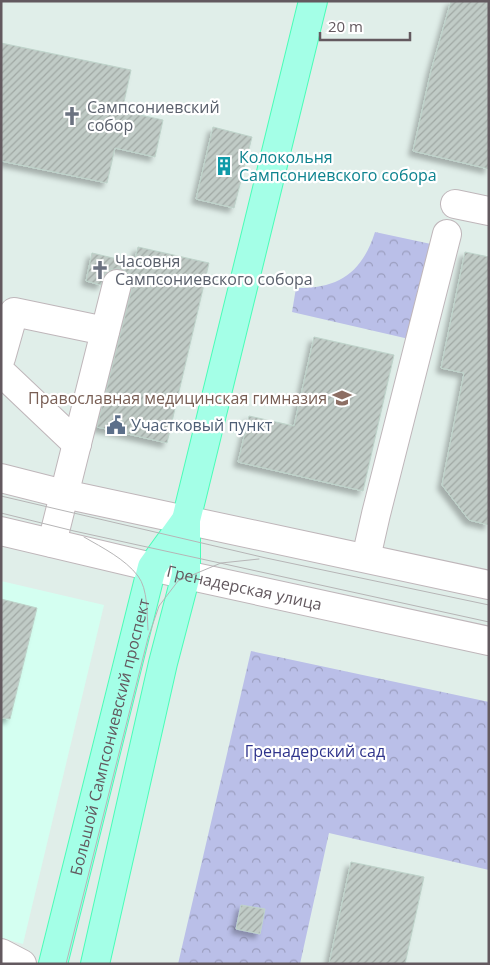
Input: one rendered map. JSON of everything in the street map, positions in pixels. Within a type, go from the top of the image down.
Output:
[{"type":"main road","name":"Большой Сампсониевский проспект","points":[[95,964],[160,673],[186,575],[186,520],[313,1]]},
{"type":"main road","name":"Большой Сампсониевский проспект","points":[[53,964],[152,567],[186,520]]},
{"type":"street","points":[[455,204],[489,211]]},
{"type":"street","points":[[366,558],[447,234]]},
{"type":"street","points":[[52,543],[117,284]]},
{"type":"street","points":[[1,358],[14,312],[105,331]]},
{"type":"street","points":[[1,372],[77,444]]},
{"type":"street","points":[[1,478],[64,494],[489,585]]},
{"type":"street","name":"Гренадерская улица","points":[[1,531],[186,575],[489,641]]},
{"type":"street","points":[[1,953],[22,964]]},
{"type":"shaded area","points":[[1,581],[104,605],[23,944],[1,938]]},
{"type":"green space","points":[[375,232],[431,244],[409,339],[292,312],[296,288],[311,288],[324,285],[336,282],[346,276],[363,258]]},
{"type":"green space","name":"Гренадерский сад","points":[[251,651],[489,702],[489,870],[329,833],[300,964],[178,964]]},
{"type":"building","points":[[451,1],[489,1],[489,169],[413,151],[431,71]]},
{"type":"building","name":"Сампсониевский собор","points":[[1,43],[131,70],[122,111],[163,120],[155,157],[115,148],[107,183],[1,161]]},
{"type":"building","name":"Колокольня Сампсониевского собора","points":[[213,127],[252,137],[234,208],[196,199]]},
{"type":"building","points":[[138,247],[209,263],[167,443],[97,427],[132,288],[132,280],[128,273],[120,269],[112,269],[106,273],[101,285],[86,281],[92,253],[134,263]]},
{"type":"building","points":[[465,252],[489,257],[489,525],[469,520],[442,485],[464,373],[441,368]]},
{"type":"building","name":"Православная медицинская гимназия","points":[[314,337],[394,355],[363,491],[238,462],[249,416],[294,426]]},
{"type":"building","points":[[1,599],[37,608],[10,719],[1,718]]},
{"type":"building","points":[[351,862],[424,877],[405,964],[329,964]]},
{"type":"building","points":[[241,905],[265,909],[260,934],[236,929]]},
{"type":"tram line","points":[[1,496],[266,558],[489,605]]},
{"type":"tram line","points":[[1,513],[74,531],[489,622]]},
{"type":"tram line","points":[[84,537],[120,559],[138,576],[144,588],[148,630]]},
{"type":"tram line","points":[[66,964],[148,638],[159,606],[178,581],[221,563],[259,559]]},
{"type":"place","name":"Сампсониевский собор","points":[[72,116]]},
{"type":"place","name":"Колокольня Сампсониевского собора","points":[[224,166]]},
{"type":"place","name":"Часовня Сампсониевского собора","points":[[100,270]]},
{"type":"place","name":"Православная медицинская гимназия","points":[[342,398]]},
{"type":"place","name":"Участковый пункт","points":[[116,425]]}]
